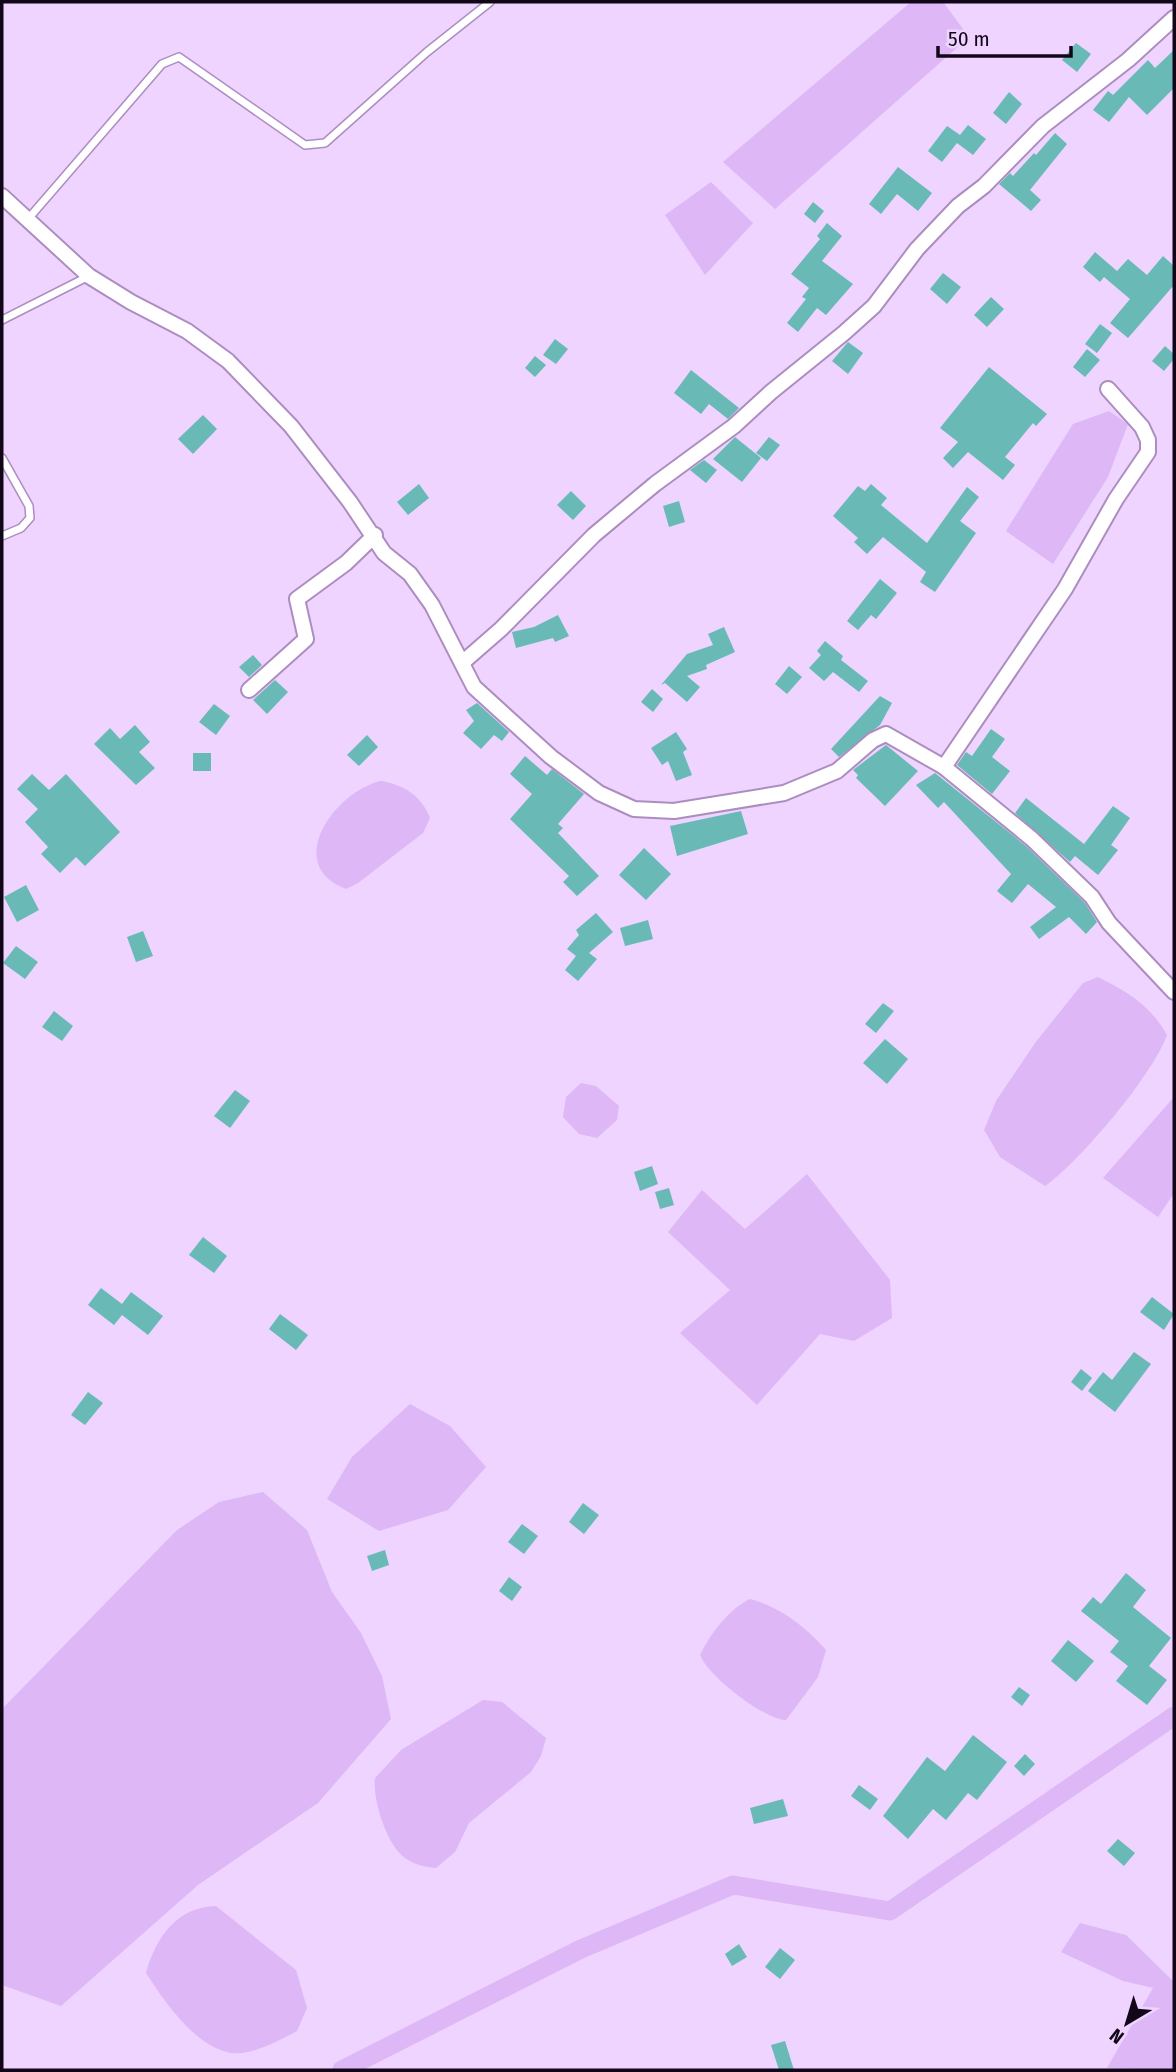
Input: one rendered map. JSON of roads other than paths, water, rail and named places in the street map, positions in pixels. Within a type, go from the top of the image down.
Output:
[{"type":"street","points":[[462,663],[501,629],[594,535],[655,484],[734,426],[874,306],[917,249],[958,206],[984,186],[1043,126],[1128,60],[1174,18]]},
{"type":"street","points":[[2,196],[89,276],[131,302],[187,331],[228,361],[291,426],[384,552],[410,575],[432,605],[474,687],[551,757],[599,793],[634,809],[674,811],[784,793],[837,771],[880,735],[898,739],[944,767],[1070,875],[1093,897],[1109,923],[1174,992]]},
{"type":"street","points":[[944,767],[1065,589],[1116,499],[1148,452],[1148,440],[1142,427],[1108,389]]},
{"type":"street","points":[[249,690],[306,639],[297,599],[346,563],[374,535]]},
{"type":"lane","points":[[28,219],[162,64],[179,57],[305,145],[325,143],[427,52],[490,2]]},
{"type":"lane","points":[[2,320],[89,276]]},
{"type":"lane","points":[[2,458],[29,506],[30,518],[21,528],[2,536]]},
{"type":"waterway","points":[[342,2070],[581,1949],[733,1885],[890,1911],[1174,1716]]}]
